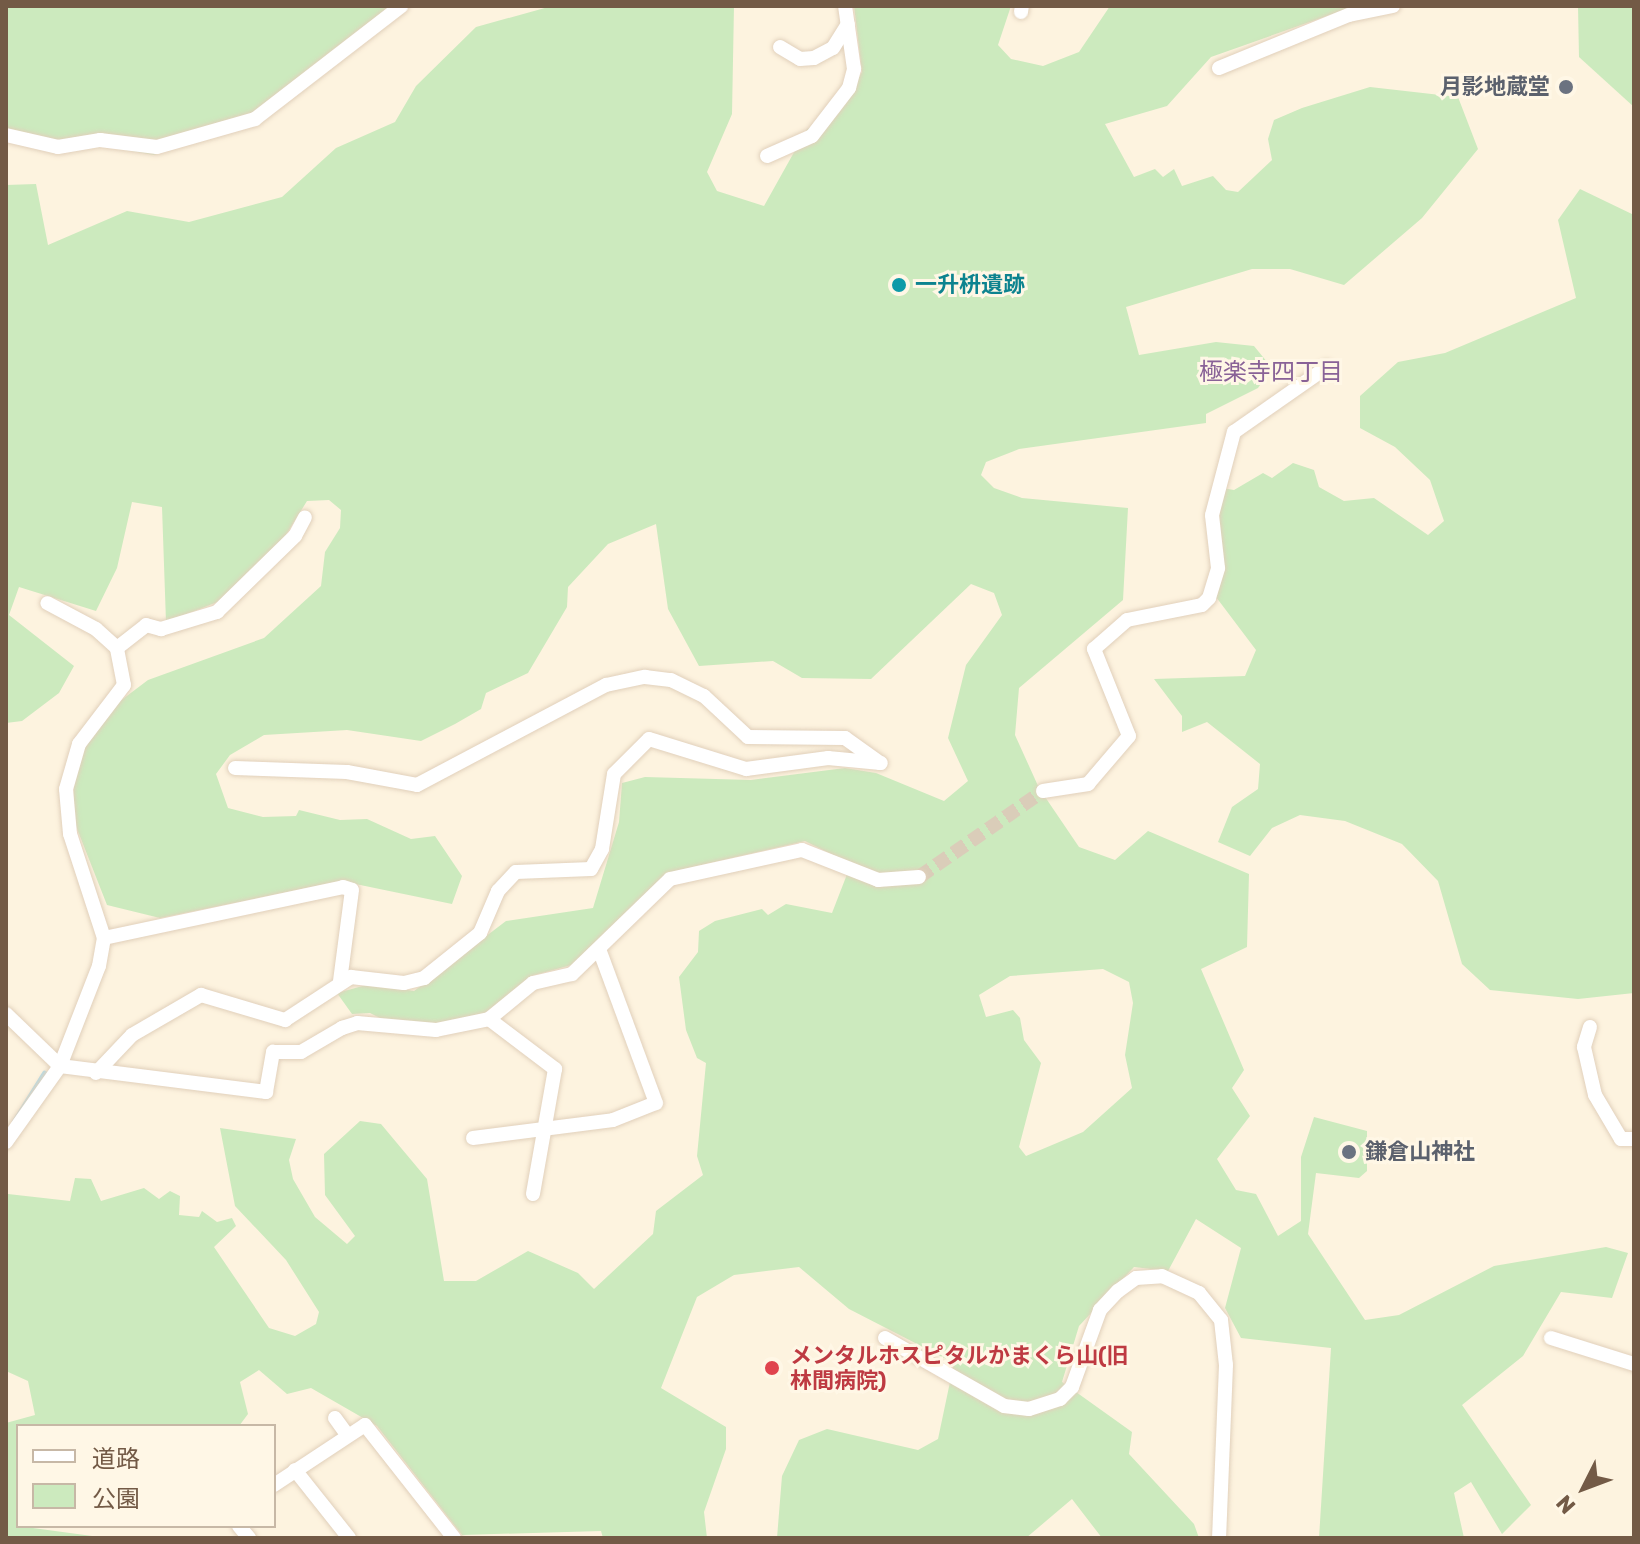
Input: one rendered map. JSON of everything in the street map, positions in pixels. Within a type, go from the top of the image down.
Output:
[{"type":"street","points":[[6,135],[58,147],[100,140],[157,147],[242,124],[328,68],[401,6]]},
{"type":"street","points":[[767,156],[812,136],[849,88],[854,69],[845,6]]},
{"type":"street","points":[[1219,68],[1349,15],[1393,6]]},
{"type":"street","points":[[780,47],[800,59],[814,58],[833,48],[848,24]]},
{"type":"street","points":[[1043,791],[1088,784],[1129,736],[1094,649],[1127,620],[1202,605],[1209,598],[1218,568],[1212,515],[1234,432],[1327,367]]},
{"type":"street","points":[[117,648],[146,625],[161,629],[217,612],[295,536],[305,517]]},
{"type":"street","points":[[6,1142],[60,1066],[104,938],[70,834],[66,794],[74,752],[124,685],[117,648],[96,629],[47,603]]},
{"type":"street","points":[[96,1073],[132,1035],[201,995],[285,1020],[340,981],[424,978],[480,933],[498,891],[516,872],[591,869],[602,849],[614,774],[649,739],[746,769],[828,758],[881,763],[845,738],[748,737],[704,696],[671,680],[645,677],[606,685],[417,785],[347,772],[235,768]]},
{"type":"street","points":[[6,1014],[60,1066],[96,1073],[266,1092],[273,1052],[301,1052],[342,1028],[357,1023],[436,1030],[489,1019],[533,983],[572,974],[670,879],[802,850],[878,880],[919,877]]},
{"type":"street","points":[[104,938],[343,887],[352,890],[340,981]]},
{"type":"street","points":[[473,1138],[542,1126],[613,1120],[657,1100],[599,949]]},
{"type":"street","points":[[489,1019],[555,1069],[542,1126],[533,1194]]},
{"type":"street","points":[[1590,1027],[1584,1047],[1595,1095],[1621,1139],[1634,1139]]},
{"type":"street","points":[[885,1338],[1004,1406],[1029,1409],[1060,1399],[1072,1387],[1100,1310],[1136,1278],[1162,1276],[1199,1293],[1221,1320],[1226,1365],[1219,1538]]},
{"type":"street","points":[[1551,1338],[1634,1364]]},
{"type":"street","points":[[335,1418],[346,1433]]},
{"type":"street","points":[[276,1484],[346,1433],[365,1425],[454,1538]]},
{"type":"street","points":[[295,1470],[349,1538]]},
{"type":"green space","points":[[6,6],[390,6],[249,116],[154,155],[91,144],[6,140]]},
{"type":"green space","points":[[552,6],[734,6],[732,114],[707,172],[717,191],[764,206],[807,129],[839,113],[862,72],[854,6],[1011,6],[998,45],[1011,59],[1043,66],[1079,52],[1110,6],[1355,6],[1211,57],[1167,106],[1105,124],[1134,177],[1155,169],[1163,177],[1174,169],[1182,186],[1213,176],[1226,190],[1238,192],[1272,160],[1268,139],[1274,120],[1302,108],[1370,87],[1458,97],[1478,149],[1422,218],[1344,285],[1290,269],[1252,269],[1126,307],[1139,355],[1216,342],[1254,346],[1272,368],[1258,388],[1206,414],[1206,423],[1019,449],[986,462],[981,475],[994,488],[1022,498],[1128,508],[1123,600],[1019,688],[1015,735],[1039,788],[1079,847],[1115,860],[1148,831],[1249,874],[1247,947],[1201,969],[1244,1070],[1232,1088],[1250,1116],[1217,1159],[1236,1190],[1256,1194],[1278,1236],[1301,1221],[1301,1157],[1314,1117],[1367,1131],[1367,1171],[1359,1178],[1316,1173],[1308,1234],[1365,1320],[1399,1315],[1494,1266],[1606,1247],[1628,1253],[1612,1298],[1561,1292],[1523,1356],[1462,1405],[1531,1505],[1502,1534],[1471,1482],[1454,1493],[1464,1538],[1319,1538],[1331,1348],[1241,1338],[1225,1308],[1241,1248],[1196,1219],[1168,1271],[1134,1267],[1079,1326],[1062,1382],[1132,1432],[1129,1454],[1194,1524],[1199,1538],[1102,1538],[1072,1499],[1026,1538],[777,1538],[782,1476],[799,1440],[827,1429],[918,1450],[938,1439],[954,1363],[849,1309],[799,1267],[734,1275],[697,1297],[661,1388],[726,1427],[726,1449],[704,1512],[707,1538],[603,1538],[601,1531],[462,1535],[377,1426],[311,1388],[287,1394],[259,1370],[240,1382],[248,1414],[240,1424],[16,1424],[16,1528],[107,1538],[6,1538],[6,1423],[35,1415],[28,1381],[6,1371],[6,1184],[8,1194],[70,1201],[75,1178],[91,1179],[101,1201],[144,1188],[159,1199],[170,1191],[180,1196],[179,1215],[199,1217],[202,1211],[217,1222],[232,1218],[236,1226],[214,1247],[269,1328],[295,1336],[316,1324],[319,1312],[286,1260],[235,1206],[220,1128],[296,1139],[289,1160],[293,1179],[315,1217],[347,1244],[355,1236],[325,1195],[324,1154],[360,1121],[381,1124],[427,1179],[444,1281],[476,1281],[528,1251],[578,1273],[594,1289],[653,1234],[656,1211],[703,1175],[697,1156],[706,1063],[697,1058],[686,1030],[679,977],[698,952],[699,931],[715,921],[762,909],[768,915],[786,904],[832,913],[851,864],[805,841],[693,867],[575,964],[531,976],[503,1006],[482,1016],[425,1026],[386,1021],[370,1013],[352,1014],[337,993],[370,984],[414,991],[506,921],[593,908],[619,822],[622,783],[645,777],[751,780],[845,768],[876,773],[944,801],[968,781],[948,738],[966,665],[1002,615],[994,593],[971,584],[871,679],[802,678],[773,661],[699,666],[668,609],[656,524],[608,544],[568,587],[567,607],[528,673],[486,693],[481,709],[455,724],[421,741],[347,730],[264,735],[230,755],[216,774],[228,808],[263,817],[296,816],[299,810],[340,820],[367,819],[411,839],[435,836],[462,876],[452,904],[341,881],[160,918],[107,905],[72,816],[76,760],[99,717],[148,680],[264,638],[321,586],[325,552],[340,528],[341,510],[329,500],[307,501],[266,567],[233,596],[166,622],[162,507],[132,502],[117,568],[96,611],[19,587],[9,615],[74,666],[59,693],[22,721],[6,723],[6,185],[36,184],[48,245],[127,211],[189,222],[282,197],[336,148],[395,122],[416,86],[476,27]],"holes":[[[1103,969],[1129,982],[1133,1003],[1125,1055],[1132,1088],[1083,1132],[1026,1156],[1019,1147],[1041,1063],[1024,1040],[1020,1018],[1013,1010],[986,1017],[979,995],[1010,976]]]},
{"type":"green space","points":[[1578,6],[1634,6],[1634,107],[1579,57]]},
{"type":"green space","points":[[1580,189],[1634,215],[1634,993],[1578,999],[1490,990],[1462,964],[1438,881],[1402,844],[1345,821],[1300,815],[1272,828],[1250,856],[1218,842],[1232,807],[1258,789],[1260,764],[1207,722],[1182,732],[1182,716],[1154,679],[1245,676],[1256,650],[1213,593],[1222,488],[1234,490],[1263,473],[1272,478],[1293,463],[1314,470],[1319,487],[1344,501],[1374,498],[1428,535],[1444,521],[1430,480],[1395,447],[1360,428],[1360,396],[1398,362],[1445,353],[1576,298],[1558,220]]},
{"type":"waterway","points":[[14,1121],[44,1073]]},
{"type":"tunnel","points":[[919,877],[1043,791]]},
{"type":"place","name":"月影地蔵堂","points":[[1566,87]]},
{"type":"place","name":"一升枡遺跡","points":[[899,285]]},
{"type":"place","name":"鎌倉山神社","points":[[1349,1152]]},
{"type":"place","name":"メンタルホスピタルかまくら山(旧 林間病院)","points":[[772,1368]]},
{"type":"district","name":"極楽寺四丁目","points":[[1271,373]]}]
